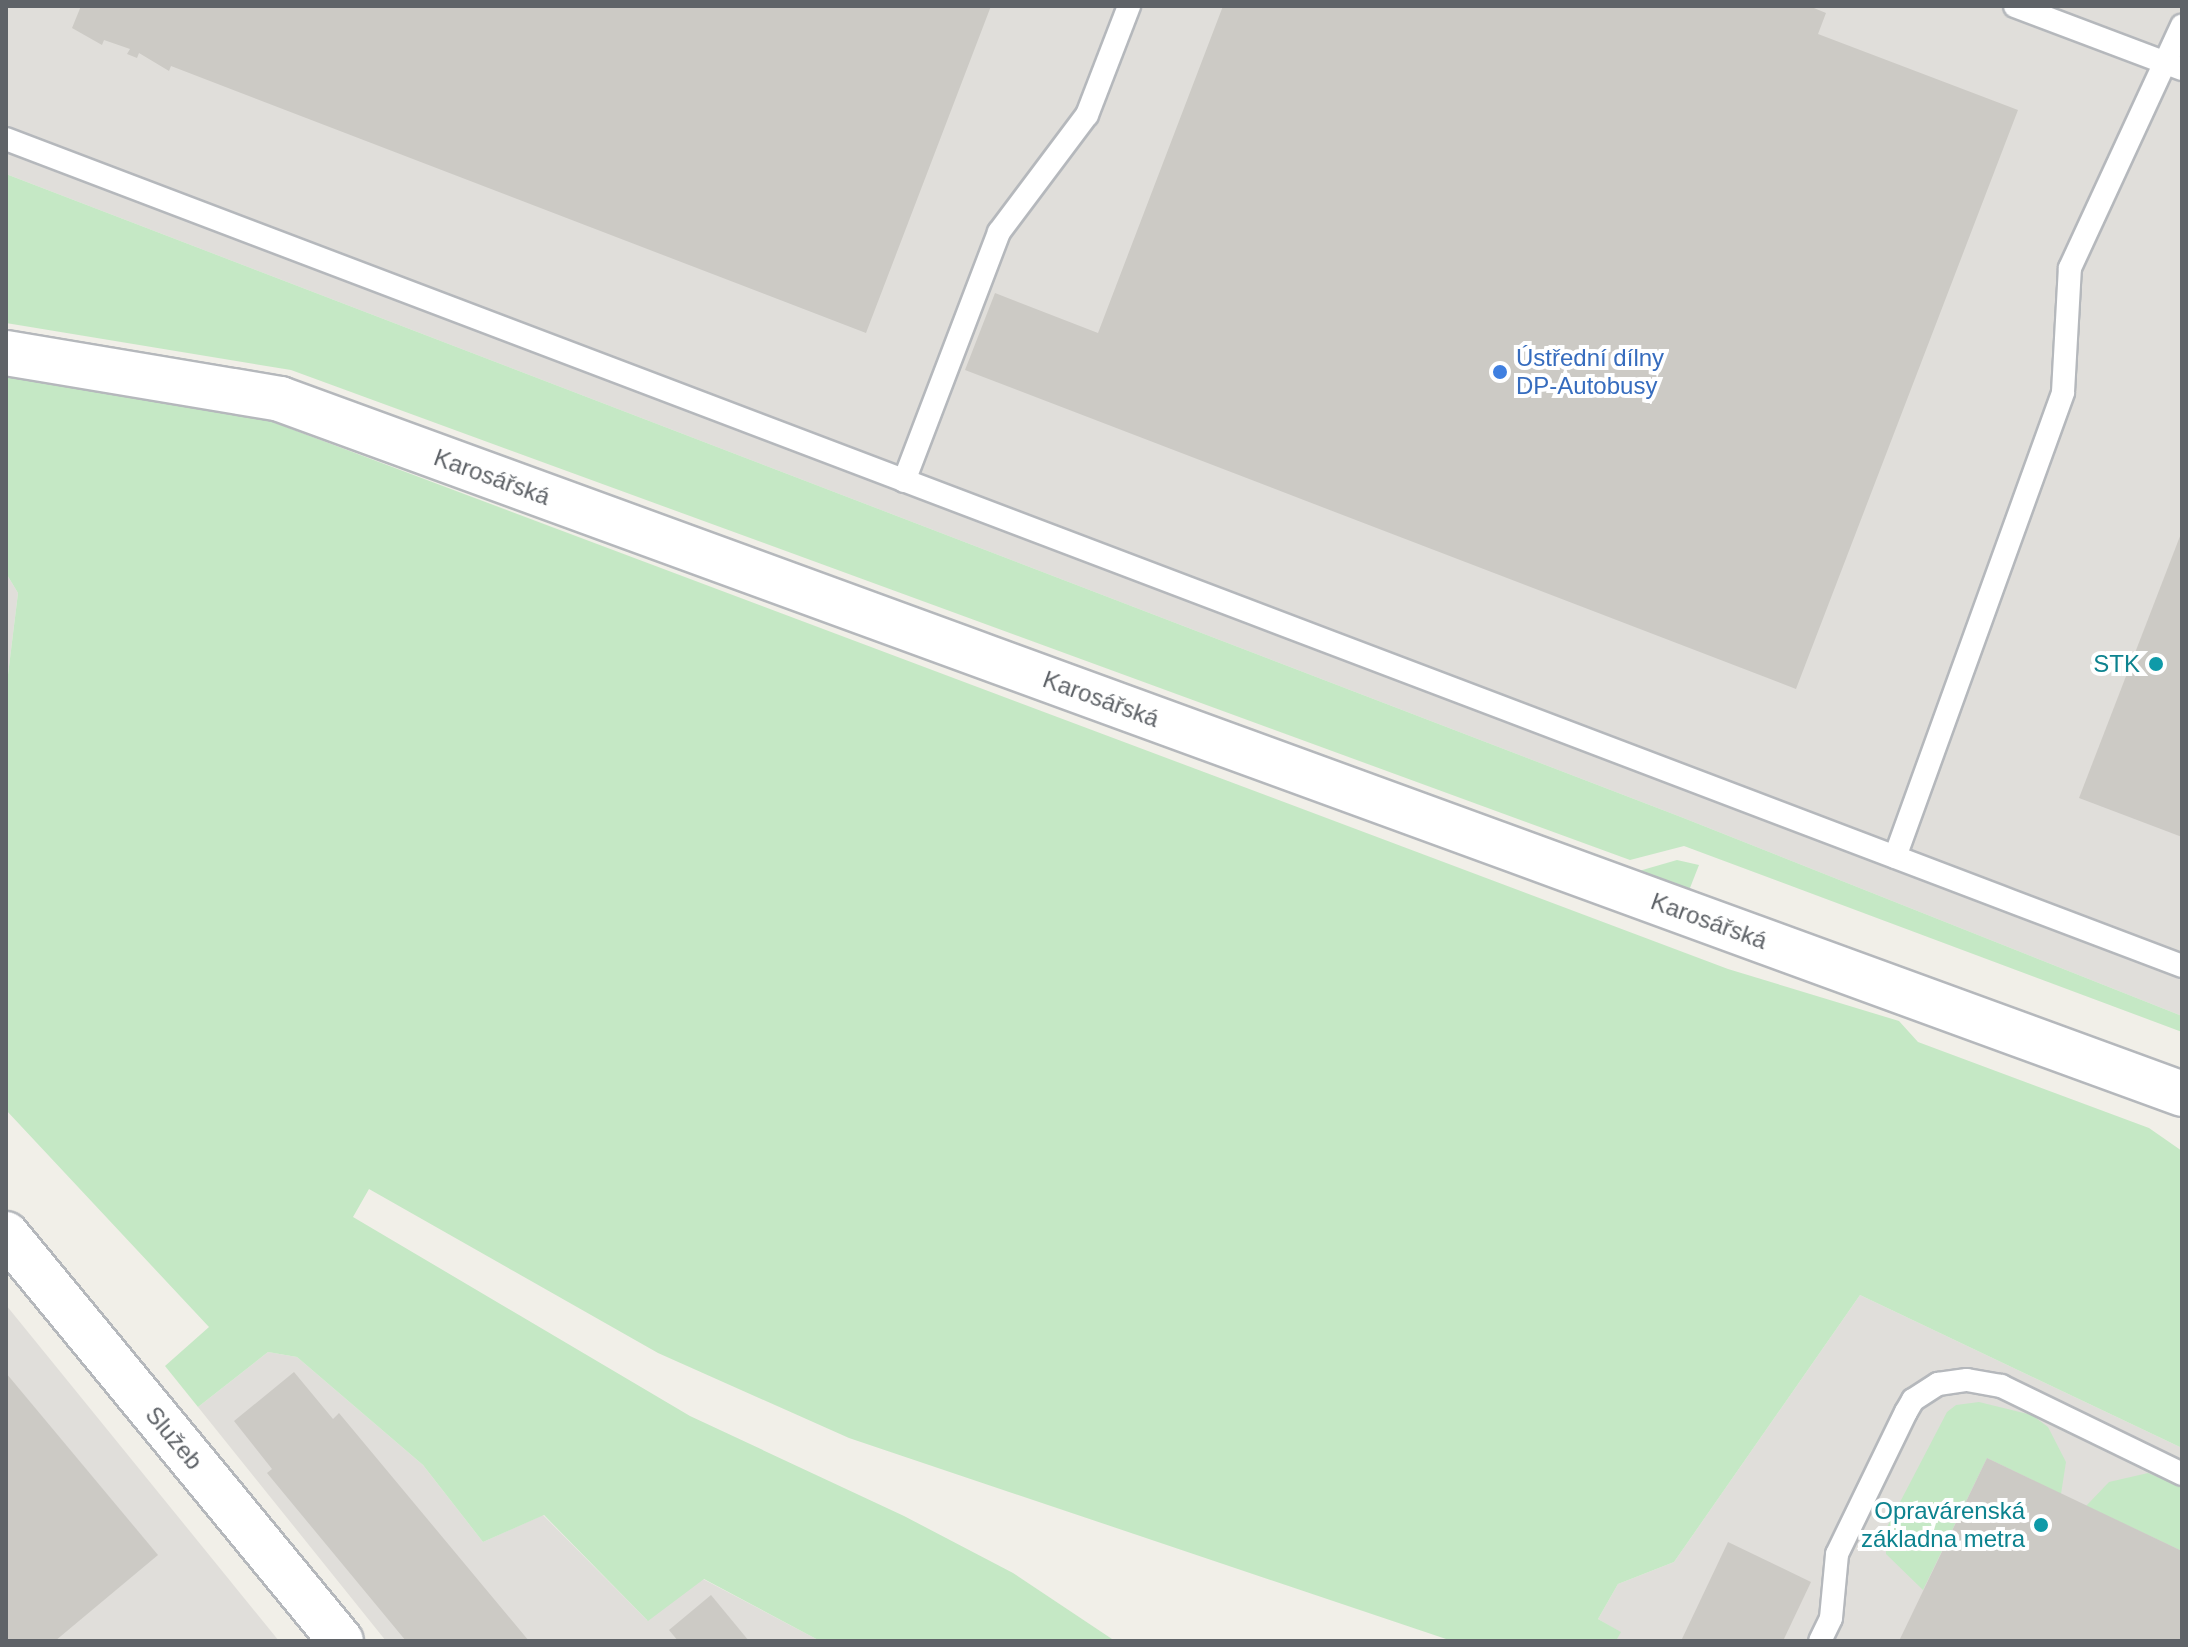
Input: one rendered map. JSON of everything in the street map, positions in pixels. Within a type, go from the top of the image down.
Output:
[{"type":"street","name":"Karosářská","points":[[6,353],[280,399],[2182,1094]]},
{"type":"street","name":"Služeb","points":[[6,1234],[341,1641]]},
{"type":"lane","points":[[904,481],[999,232],[1087,115],[1129,6]]},
{"type":"lane","points":[[2015,6],[2039,10],[2175,66]]},
{"type":"lane","points":[[1895,857],[2063,392],[2070,268],[2175,66],[2182,26]]},
{"type":"lane","points":[[6,139],[2182,966]]},
{"type":"lane","points":[[1820,1641],[1831,1618],[1837,1554],[1913,1400],[1938,1384],[1967,1380],[2001,1386],[2182,1474]]},
{"type":"shaded area","points":[[6,6],[2182,6],[2182,1016],[1681,817],[6,174]]},
{"type":"shaded area","points":[[6,573],[18,593],[6,691]]},
{"type":"shaded area","points":[[1860,1295],[2182,1448],[2182,1641],[1616,1641],[1620,1632],[1598,1619],[1618,1584],[1674,1562]]},
{"type":"shaded area","points":[[6,1305],[279,1641],[6,1641]]},
{"type":"shaded area","points":[[268,1352],[297,1357],[423,1465],[483,1542],[543,1515],[647,1620],[703,1579],[820,1641],[386,1641],[198,1407]]},
{"type":"green space","points":[[6,174],[1681,817],[2182,1016],[2182,1032],[1684,846],[1630,860],[291,370],[6,323]]},
{"type":"green space","points":[[6,374],[270,421],[1728,969],[1899,1021],[1918,1042],[2149,1128],[2182,1151],[2182,1448],[1860,1295],[1674,1562],[1618,1584],[1598,1619],[1621,1632],[1616,1641],[1452,1641],[849,1438],[658,1353],[369,1189],[353,1217],[690,1416],[904,1516],[1013,1573],[1115,1641],[820,1641],[704,1579],[648,1621],[544,1515],[483,1542],[423,1465],[297,1357],[268,1352],[198,1407],[165,1366],[209,1327],[6,1110],[6,691],[18,593],[6,573]]},
{"type":"green space","points":[[1677,860],[1699,865],[1688,893],[1632,873]]},
{"type":"green space","points":[[1979,1402],[2032,1415],[2048,1427],[2066,1462],[2061,1494],[1987,1458],[1923,1590],[1886,1554],[1886,1529],[1947,1412],[1956,1405]]},
{"type":"green space","points":[[2148,1473],[2182,1487],[2182,1551],[2086,1506],[2109,1482]]},
{"type":"building","points":[[81,6],[991,6],[866,333],[171,66],[169,71],[139,53],[137,58],[127,54],[130,49],[104,40],[102,45],[72,28]]},
{"type":"building","name":"Ústřední dílny DP-Autobusy","points":[[1223,6],[1809,6],[1826,13],[1818,34],[2018,110],[1796,689],[965,370],[995,293],[1098,333]]},
{"type":"building","name":"STK","points":[[2182,531],[2182,837],[2079,798]]},
{"type":"building","points":[[294,1372],[333,1419],[339,1413],[529,1641],[406,1641],[267,1473],[272,1469],[234,1421]]},
{"type":"building","points":[[6,1373],[158,1555],[55,1641],[6,1641]]},
{"type":"building","name":"Opravárenská základna metra","points":[[1987,1458],[2182,1551],[2182,1641],[1899,1641]]},
{"type":"building","points":[[1728,1542],[1811,1582],[1783,1641],[1681,1641]]},
{"type":"building","points":[[711,1595],[749,1641],[678,1641],[669,1630]]},
{"type":"place","name":"Ústřední dílny DP-Autobusy","points":[[1500,372]]},
{"type":"place","name":"STK","points":[[2156,664]]},
{"type":"place","name":"Opravárenská základna metra","points":[[2041,1525]]}]
